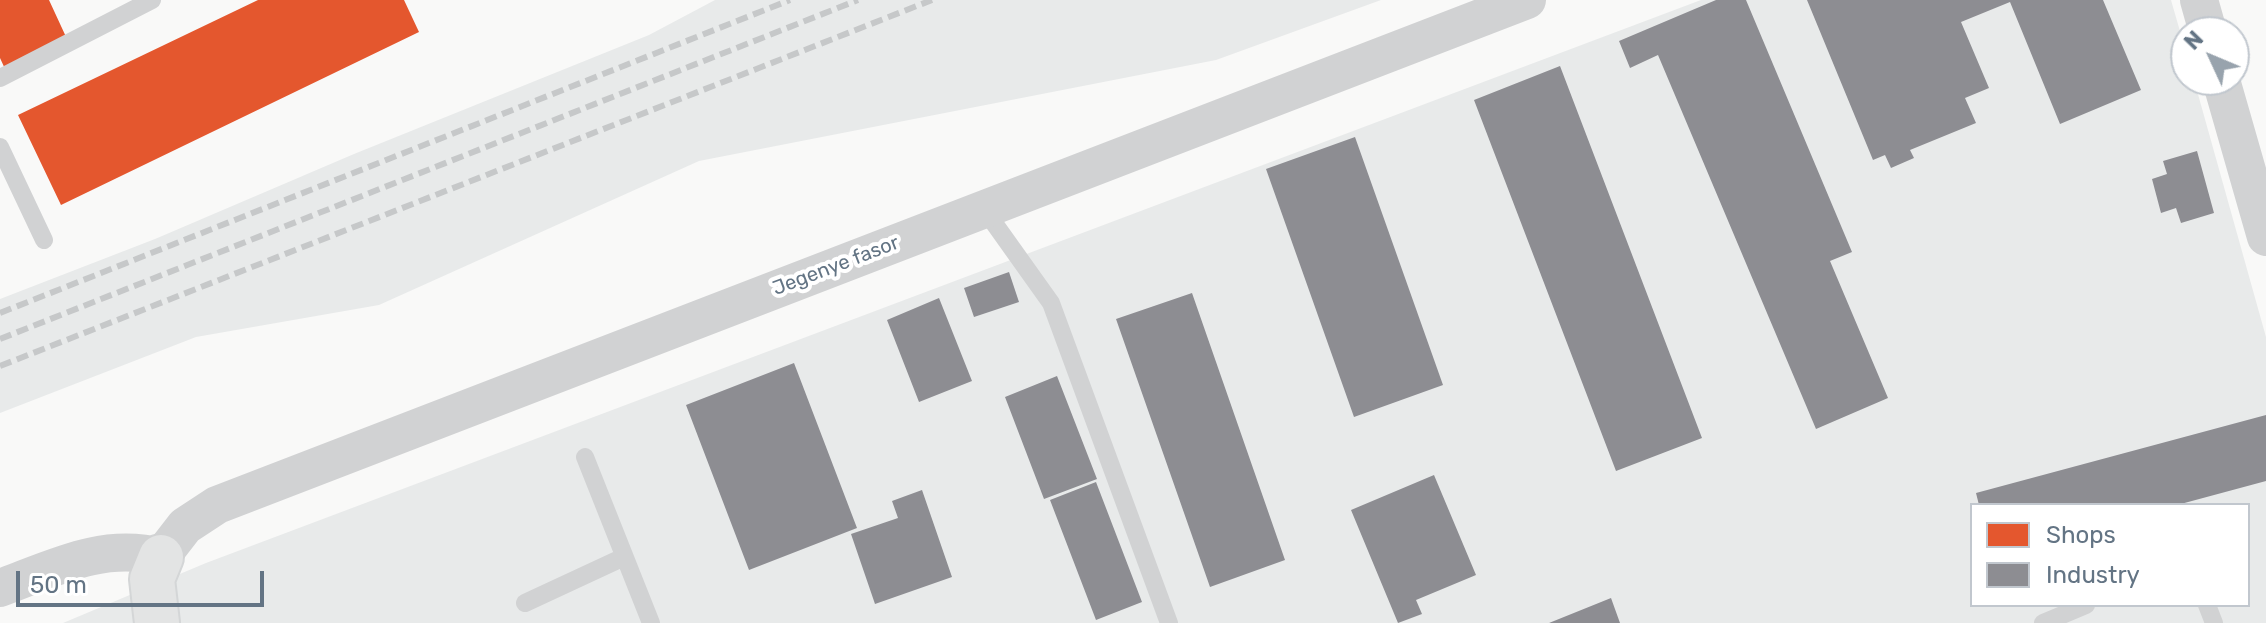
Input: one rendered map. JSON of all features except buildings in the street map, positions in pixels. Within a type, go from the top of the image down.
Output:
[{"type":"street","name":"Jegenye fasor","points":[[161,557],[185,526],[217,505],[1527,0]]},
{"type":"street","points":[[2226,96],[2266,237]]},
{"type":"street","points":[[0,588],[92,554],[124,551],[161,557],[152,579],[157,623]]},
{"type":"lane","points":[[0,78],[152,0]]},
{"type":"lane","points":[[0,147],[44,240]]},
{"type":"lane","points":[[984,209],[1051,303],[1169,623]]},
{"type":"lane","points":[[585,457],[651,623]]},
{"type":"lane","points":[[525,603],[624,557]]},
{"type":"lane","points":[[2043,623],[2081,607]]},
{"type":"shaded area","points":[[715,0],[1381,0],[1216,60],[699,161],[379,305],[196,337],[0,413],[0,299],[155,239],[354,154],[649,35]]},
{"type":"shaded area","points":[[1701,0],[2171,0],[2176,16],[2170,16],[2170,96],[2198,96],[2266,337],[2266,623],[63,623],[206,563]]},
{"type":"railway","points":[[0,313],[790,0]]},
{"type":"railway","points":[[0,339],[858,0]]},
{"type":"railway","points":[[0,366],[932,0]]}]
